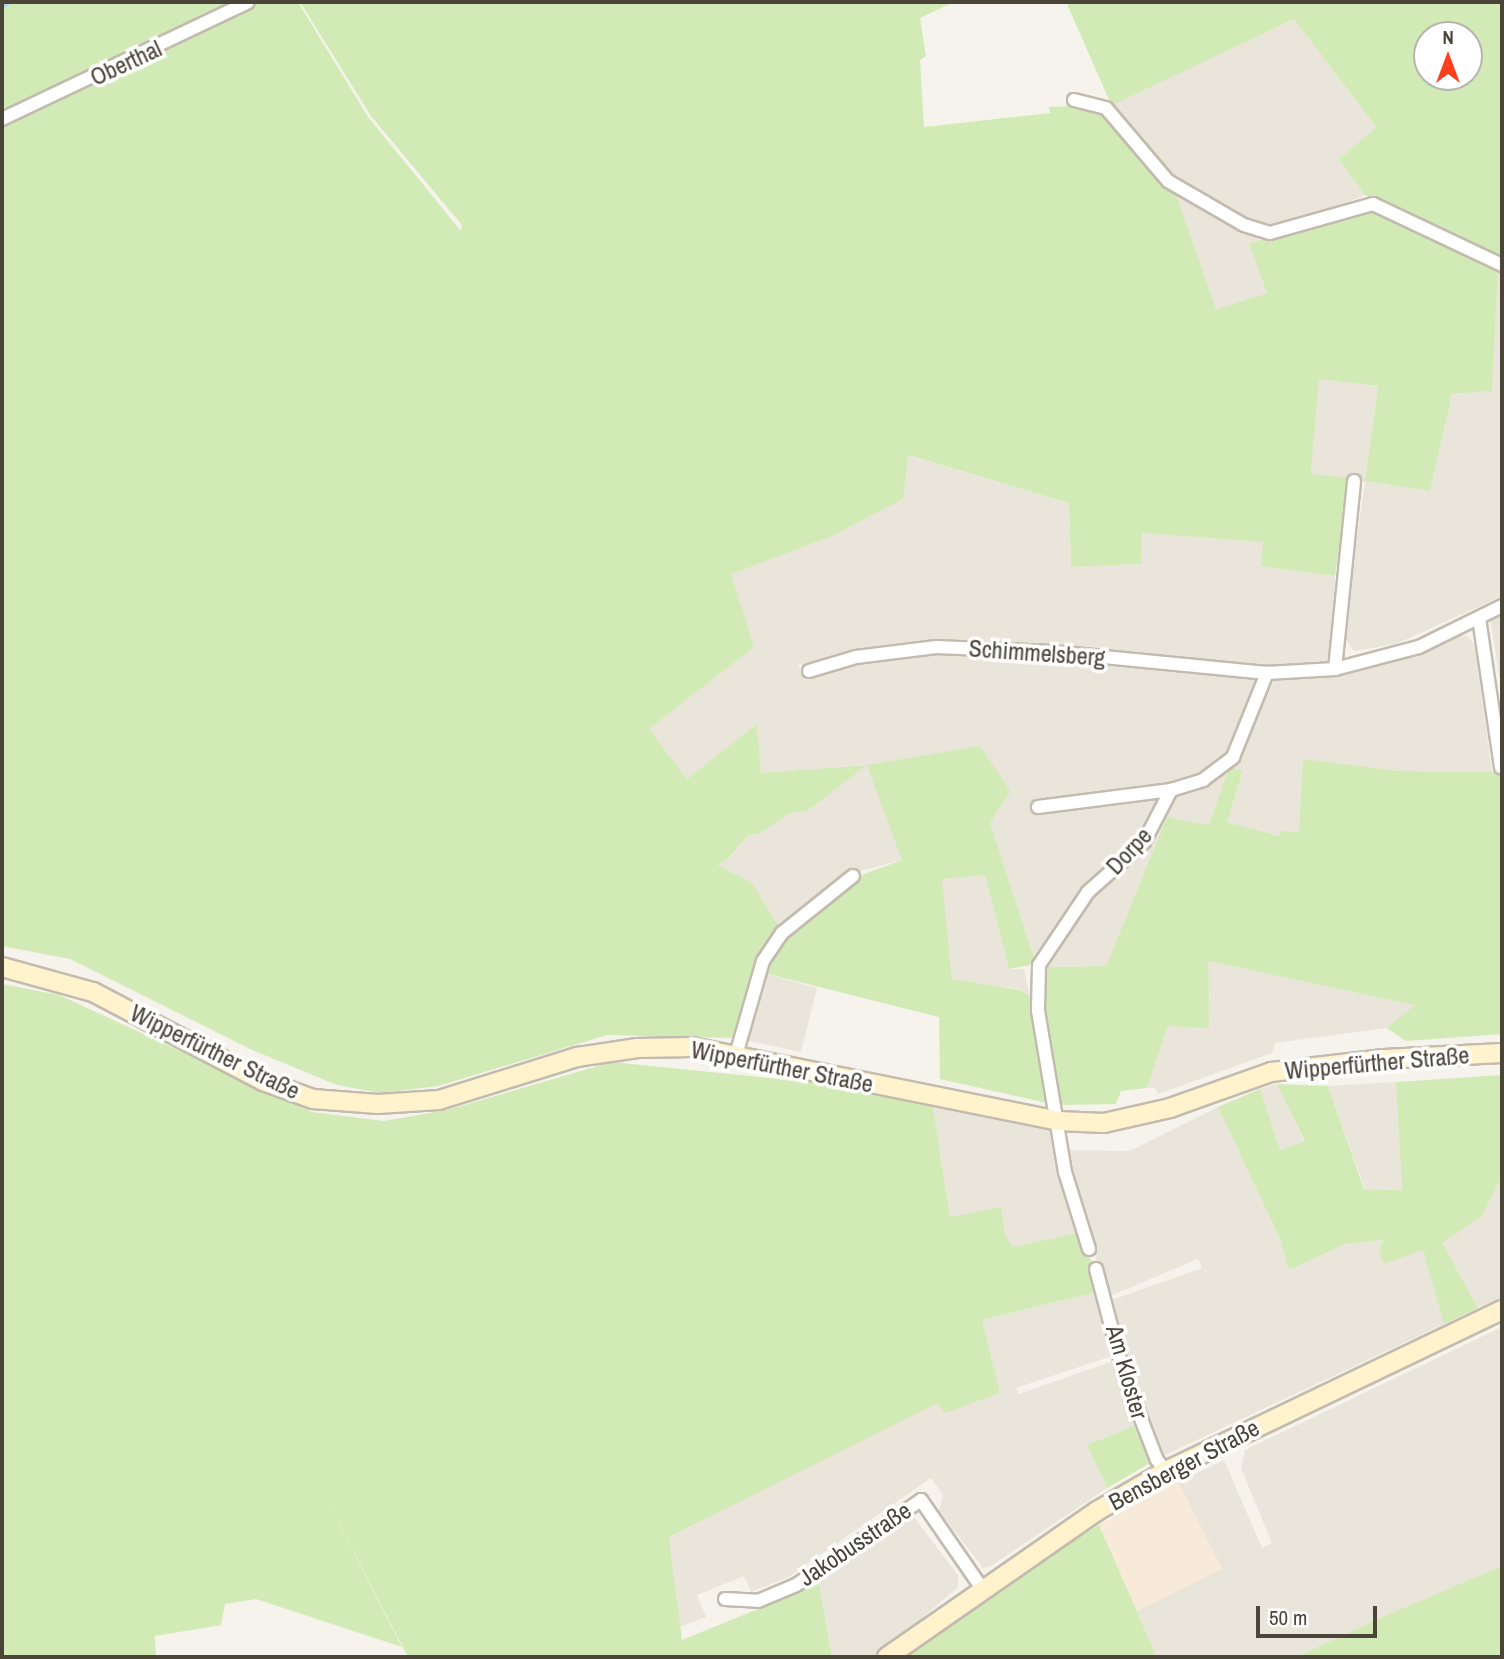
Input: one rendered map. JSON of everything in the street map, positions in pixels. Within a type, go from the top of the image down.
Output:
[{"type":"main road","name":"Wipperfürther Straße","points":[[2,967],[93,992],[263,1081],[313,1099],[377,1104],[439,1100],[577,1057],[637,1048],[692,1047],[1058,1121],[1104,1123],[1133,1118],[1271,1072],[1308,1066],[1502,1054]]},
{"type":"main road","name":"Bensberger Straße","points":[[887,1657],[1097,1511],[1166,1471],[1502,1310]]},
{"type":"street","name":"Oberthal","points":[[2,119],[248,2]]},
{"type":"street","points":[[1074,100],[1106,108],[1168,181],[1244,225],[1270,233],[1373,204],[1502,265]]},
{"type":"street","points":[[1335,668],[1354,481]]},
{"type":"street","points":[[1038,807],[1171,790],[1203,780],[1233,757],[1267,673],[1335,668],[1419,647],[1502,606]]},
{"type":"street","points":[[1479,618],[1501,767]]},
{"type":"street","name":"Schimmelsberg","points":[[809,671],[856,657],[936,647],[1053,652],[1267,673]]},
{"type":"street","name":"Dorpe","points":[[1058,1121],[1037,999],[1039,965],[1088,892],[1144,842],[1171,790]]},
{"type":"street","points":[[736,1055],[763,961],[782,933],[853,876]]},
{"type":"street","points":[[1058,1121],[1065,1172],[1089,1249]]},
{"type":"street","name":"Am Kloster","points":[[1096,1269],[1132,1397],[1157,1460],[1166,1471]]},
{"type":"street","name":"Jakobusstraße","points":[[725,1599],[758,1601],[796,1585],[921,1500],[983,1590]]},
{"type":"shaded area","points":[[1294,19],[1376,127],[1339,159],[1365,195],[1250,243],[1267,293],[1216,311],[1111,104]]},
{"type":"shaded area","points":[[1498,272],[1502,274],[1502,596],[1396,644],[1354,651],[1343,637],[1365,482],[1311,474],[1319,378],[1378,386],[1365,481],[1430,491],[1452,394],[1492,391]]},
{"type":"shaded area","points":[[907,455],[1069,503],[1071,567],[1141,564],[1142,533],[1263,542],[1262,566],[1335,576],[1331,665],[1268,668],[1053,649],[855,652],[798,665],[805,680],[858,661],[936,652],[1258,678],[1235,744],[1225,757],[1184,782],[1148,831],[1085,885],[1036,964],[990,823],[902,860],[853,873],[782,931],[751,883],[716,865],[730,858],[748,834],[761,833],[790,813],[807,811],[866,765],[761,773],[757,725],[687,779],[649,729],[754,647],[730,574],[830,537],[903,499]]},
{"type":"shaded area","points":[[1502,612],[1502,692],[1490,618]]},
{"type":"shaded area","points":[[1458,634],[1469,637],[1475,646],[1492,772],[1399,771],[1303,760],[1299,833],[1280,836],[1227,822],[1243,772],[1229,767],[1209,825],[1167,817],[1106,966],[1044,967],[1094,893],[1174,796],[1236,760],[1276,677]]},
{"type":"shaded area","points":[[985,875],[1009,969],[1024,969],[1030,997],[1021,989],[952,980],[941,879]]},
{"type":"shaded area","points":[[1208,961],[1416,1005],[1387,1028],[1275,1043],[1272,1053],[1158,1094],[1155,1088],[1147,1088],[1168,1026]]},
{"type":"shaded area","points":[[760,972],[817,988],[801,1052],[744,1040]]},
{"type":"shaded area","points":[[1396,1082],[1402,1190],[1365,1189],[1328,1086]]},
{"type":"shaded area","points":[[1277,1084],[1305,1142],[1280,1150],[1260,1089]]},
{"type":"shaded area","points":[[933,1107],[1054,1131],[1082,1232],[1013,1247],[1005,1235],[950,1217]]},
{"type":"shaded area","points":[[1218,1107],[1280,1239],[1289,1270],[1345,1244],[1384,1240],[1423,1250],[1444,1324],[1163,1456],[1132,1391],[1109,1301],[1202,1268],[1198,1259],[1108,1297],[1069,1171],[1067,1150],[1130,1151]]},
{"type":"shaded area","points":[[1502,1176],[1502,1297],[1478,1308],[1441,1243],[1482,1216]]},
{"type":"shaded area","points":[[1100,1291],[1118,1354],[1016,1388],[1019,1394],[1113,1361],[1134,1426],[1087,1445],[1107,1488],[991,1566],[983,1568],[939,1511],[943,1495],[931,1478],[787,1578],[751,1592],[744,1576],[697,1595],[706,1617],[680,1627],[669,1537],[938,1402],[1000,1393],[982,1320]]},
{"type":"shaded area","points":[[1502,1327],[1502,1566],[1296,1657],[1157,1657],[1137,1611],[1221,1569],[1178,1482],[1224,1460],[1262,1548],[1272,1543],[1241,1468],[1245,1450]]},
{"type":"shaded area","points":[[1178,1482],[1222,1569],[1137,1611],[1099,1525]]},
{"type":"shaded area","points":[[913,1516],[958,1575],[958,1587],[877,1657],[832,1657],[818,1578]]},
{"type":"green space","points":[[2,2],[241,2],[2,113]]},
{"type":"green space","points":[[255,2],[298,2],[368,117],[461,231],[462,225],[371,116],[300,2],[954,2],[920,18],[926,56],[920,60],[924,127],[1050,113],[1049,107],[1111,104],[1066,2],[1502,2],[1502,263],[1365,195],[1339,159],[1376,127],[1294,19],[1112,105],[1165,163],[1216,310],[1267,293],[1249,243],[1370,209],[1498,272],[1492,391],[1452,394],[1430,491],[1365,481],[1378,386],[1319,379],[1311,474],[1349,478],[1335,576],[1261,566],[1263,542],[1142,533],[1141,564],[1071,567],[1069,503],[908,455],[903,499],[830,537],[731,574],[754,647],[649,729],[687,779],[757,724],[761,773],[867,765],[807,811],[790,813],[761,833],[748,835],[729,858],[717,865],[751,882],[782,931],[755,970],[735,1038],[607,1035],[438,1086],[380,1093],[337,1085],[250,1049],[70,959],[2,946],[2,122]]},
{"type":"green space","points":[[980,746],[1010,791],[990,823],[1036,964],[1009,969],[985,875],[942,879],[952,979],[1021,990],[1030,997],[1051,1104],[940,1079],[939,1017],[760,972],[784,936],[864,874],[902,860],[867,765]]},
{"type":"green space","points":[[1303,759],[1399,771],[1502,772],[1502,1034],[1406,1041],[1387,1028],[1415,1005],[1208,961],[1209,1028],[1168,1026],[1147,1088],[1121,1091],[1116,1104],[1060,1105],[1041,1012],[1044,967],[1106,966],[1167,817],[1209,825],[1229,767],[1243,771],[1227,822],[1279,836],[1281,831],[1299,832]]},
{"type":"green space","points":[[2,984],[59,995],[312,1112],[384,1121],[447,1110],[612,1062],[848,1086],[933,1107],[950,1217],[1001,1207],[1005,1235],[1013,1247],[1082,1232],[1100,1291],[982,1320],[1000,1393],[945,1413],[937,1403],[669,1537],[682,1640],[819,1584],[832,1657],[408,1657],[307,1460],[402,1647],[256,1599],[225,1604],[221,1625],[155,1636],[156,1657],[2,1657]]},
{"type":"green space","points":[[1502,1075],[1502,1176],[1482,1216],[1442,1243],[1478,1308],[1444,1324],[1423,1250],[1384,1264],[1379,1251],[1383,1240],[1345,1244],[1289,1270],[1280,1239],[1218,1107],[1260,1089],[1280,1150],[1305,1141],[1277,1084],[1328,1086],[1364,1189],[1402,1190],[1396,1082]]},
{"type":"green space","points":[[1134,1426],[1150,1463],[1107,1488],[1087,1445]]},
{"type":"green space","points":[[1099,1525],[1157,1657],[897,1657],[988,1594]]},
{"type":"green space","points":[[1502,1566],[1502,1657],[1296,1657],[1385,1616]]},
{"type":"waterway","points":[[2,5],[8,2]]}]
